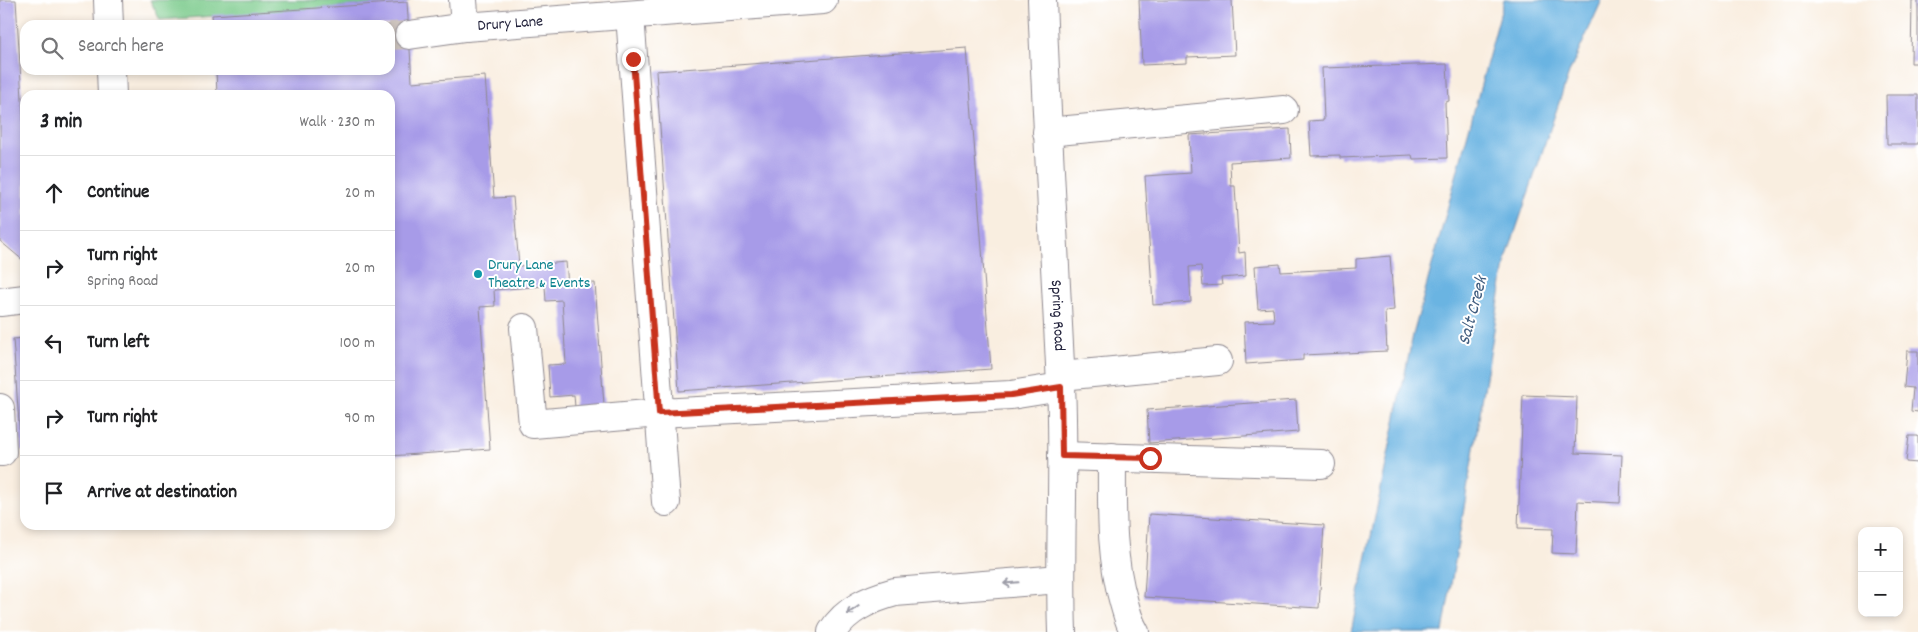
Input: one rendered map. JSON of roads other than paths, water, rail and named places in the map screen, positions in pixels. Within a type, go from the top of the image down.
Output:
[{"type":"street","points":[[108,0],[109,20]]},
{"type":"street","name":"Drury Lane","points":[[463,0],[465,27],[823,0]]},
{"type":"street","name":"Spring Road","points":[[1042,0],[1047,132],[1061,381],[1060,579],[1062,632]]},
{"type":"street","points":[[630,15],[666,502]]},
{"type":"street","points":[[410,35],[465,27]]},
{"type":"street","points":[[111,75],[112,90]]},
{"type":"street","points":[[1047,132],[1284,110]]},
{"type":"street","points":[[0,302],[20,299]]},
{"type":"street","points":[[524,328],[533,424],[659,413],[1011,395],[1061,381],[1218,361]]},
{"type":"street","points":[[0,408],[2,452],[0,452]]},
{"type":"street","points":[[1062,456],[1321,464]]},
{"type":"street","points":[[1112,457],[1112,533],[1117,580],[1130,625],[1135,632]]},
{"type":"street","points":[[832,632],[839,621],[857,607],[875,597],[895,592],[1060,579]]},
{"type":"water","name":"Salt Creek","points":[[1504,0],[1602,0],[1569,73],[1506,259],[1443,632],[1351,632],[1413,335]]},
{"type":"tunnel","points":[[395,36],[409,35]]},
{"type":"place","name":"Drury Lane Theatre & Events","points":[[478,274]]}]
